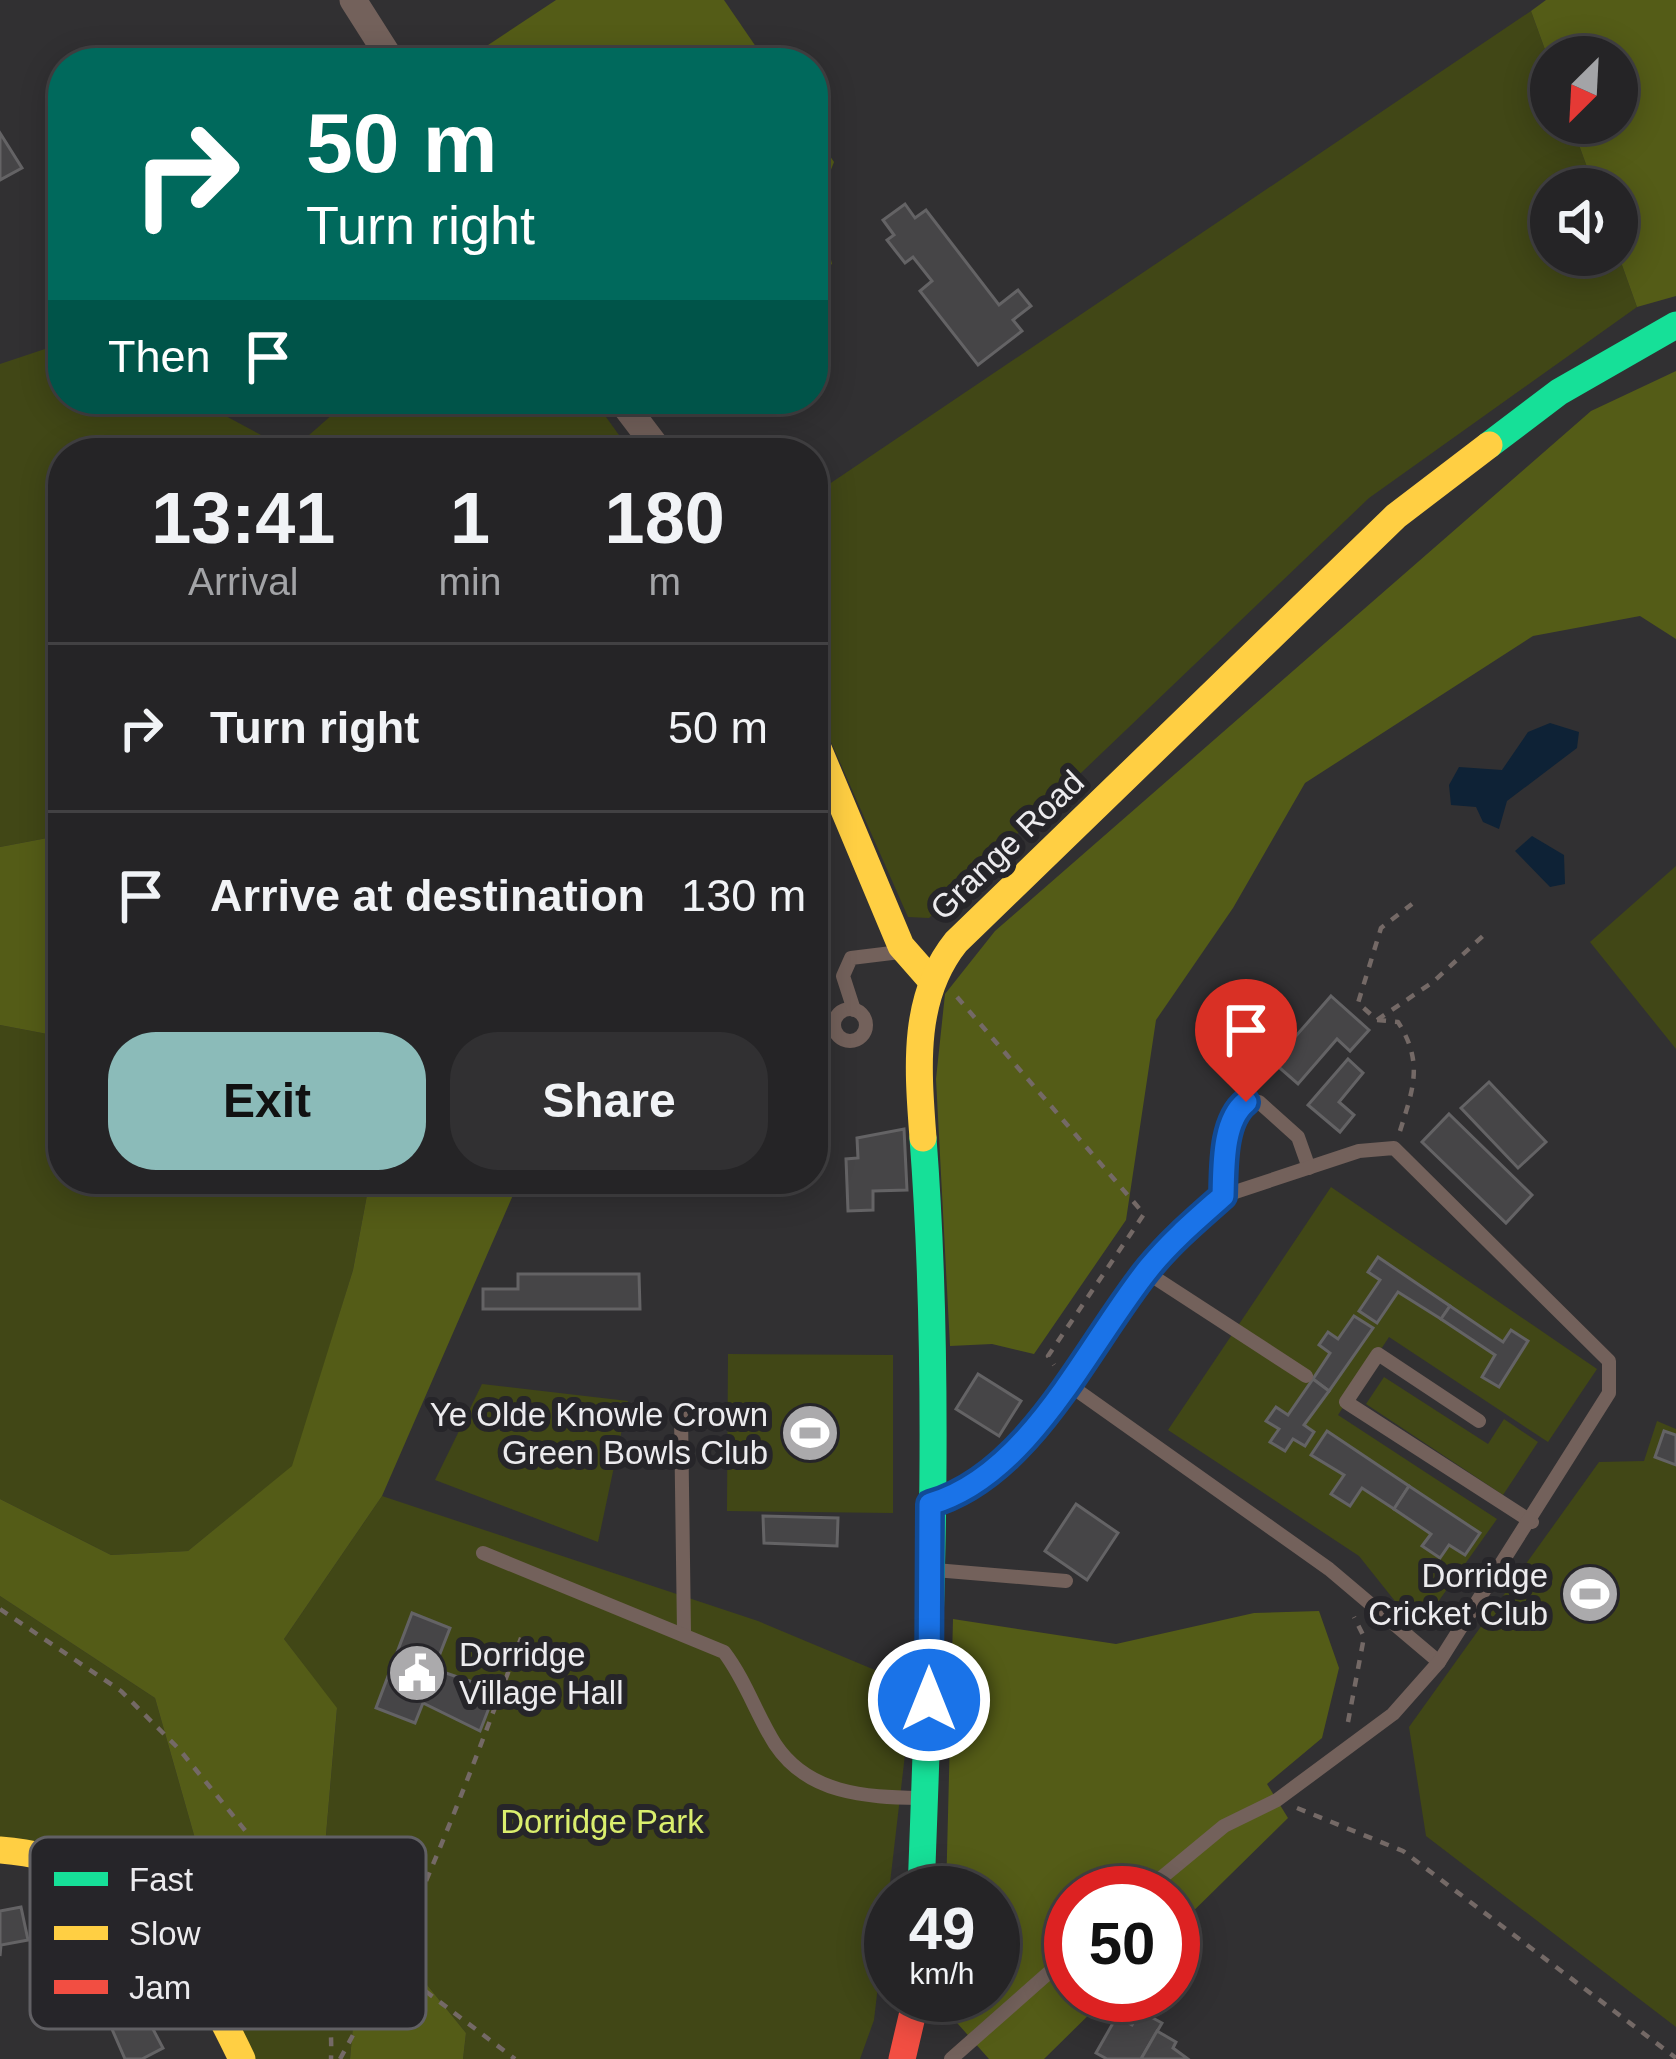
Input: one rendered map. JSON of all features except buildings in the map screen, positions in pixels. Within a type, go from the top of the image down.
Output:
[{"type":"main road","name":"Grange Road","points":[[932,975],[963,934],[1211,701],[1396,516],[1559,392],[1676,325]]},
{"type":"main road","points":[[828,771],[905,951],[932,975],[919,1072],[930,1206],[930,1570],[922,1866]]},
{"type":"main road","points":[[0,1850],[30,1853]]},
{"type":"main road","points":[[229,2029],[242,2059]]},
{"type":"main road","points":[[905,2050],[933,2059]]},
{"type":"street","points":[[353,0],[383,48]]},
{"type":"street","points":[[632,414],[650,438]]},
{"type":"lane","points":[[854,1010],[843,976],[851,958],[905,951]]},
{"type":"lane","points":[[1223,1196],[1227,1142],[1238,1108],[1246,1102],[1259,1102],[1298,1137],[1310,1168]]},
{"type":"lane","points":[[930,1504],[1001,1461],[1068,1384],[1146,1272],[1223,1196],[1359,1151],[1394,1148],[1609,1361],[1610,1393],[1439,1662],[1393,1714],[1277,1800],[1223,1826],[1175,1866]]},
{"type":"lane","points":[[1146,1272],[1306,1376]]},
{"type":"lane","points":[[1479,1421],[1378,1354],[1341,1398],[1532,1522]]},
{"type":"lane","points":[[1068,1384],[1330,1569],[1439,1662]]},
{"type":"lane","points":[[681,1415],[684,1632]]},
{"type":"lane","points":[[483,1553],[724,1652],[777,1747],[801,1773],[846,1794],[925,1798]]},
{"type":"lane","points":[[930,1570],[1066,1581]]},
{"type":"lane","points":[[951,2059],[1044,1977]]},
{"type":"path","points":[[1394,1148],[1417,1084],[1414,1059],[1398,1022],[1376,1021],[1358,1004],[1370,949],[1381,928],[1412,904]]},
{"type":"path","points":[[1376,1021],[1433,982],[1485,934]]},
{"type":"path","points":[[932,975],[1144,1214],[1048,1356],[1068,1384]]},
{"type":"path","points":[[1330,1569],[1364,1637],[1348,1723]]},
{"type":"path","points":[[0,1609],[121,1691],[179,1749],[250,1837]]},
{"type":"path","points":[[426,1890],[524,1630]]},
{"type":"path","points":[[1277,1800],[1403,1851],[1676,2058]]},
{"type":"path","points":[[426,1994],[515,2059]]},
{"type":"path","points":[[331,2059],[332,2029]]},
{"type":"path","points":[[340,2059],[357,2029]]},
{"type":"green space","points":[[556,0],[724,0],[757,48],[484,48]]},
{"type":"green space","points":[[1546,0],[1676,0],[1676,296],[1637,307],[1626,276],[1638,276],[1638,168],[1587,168],[1579,144],[1638,144],[1638,36],[1540,36],[1531,11]]},
{"type":"green space","points":[[1531,11],[1540,36],[1530,36],[1530,144],[1579,144],[1587,168],[1530,168],[1530,276],[1626,276],[1637,307],[1369,498],[929,918],[908,917],[828,735],[828,485]]},
{"type":"green space","points":[[48,348],[48,414],[222,414],[267,438],[48,438],[48,838],[0,847],[0,364]]},
{"type":"green space","points":[[1676,371],[1676,639],[1640,616],[1533,636],[1305,783],[1233,908],[1156,1020],[1126,1220],[1034,1354],[992,1344],[950,1346],[936,1079],[945,994],[995,931],[1591,411]]},
{"type":"green space","points":[[333,414],[604,414],[621,438],[306,438]]},
{"type":"green space","points":[[48,838],[48,1034],[0,1025],[0,847]]},
{"type":"green space","points":[[1676,866],[1676,1049],[1590,942]]},
{"type":"green space","points":[[0,1025],[48,1034],[48,1194],[367,1194],[353,1270],[293,1466],[188,1551],[111,1555],[0,1499]]},
{"type":"green space","points":[[1331,1187],[1597,1369],[1548,1442],[1389,1337],[1338,1415],[1497,1519],[1418,1630],[1359,1556],[1168,1430]]},
{"type":"green space","points":[[367,1194],[513,1194],[382,1496],[284,1639],[337,1708],[326,1837],[195,1837],[155,1698],[0,1596],[0,1499],[111,1555],[188,1551],[292,1466],[353,1270]]},
{"type":"green space","name":"Ye Olde Knowle Crown Green Bowls Club","points":[[728,1354],[893,1355],[893,1513],[727,1511]]},
{"type":"green space","points":[[1384,1377],[1488,1444],[1504,1419],[1538,1442],[1503,1495],[1366,1404]]},
{"type":"green space","name":"Ye Olde Knowle Crown Green Bowls Club","points":[[482,1384],[628,1401],[598,1542],[435,1480]]},
{"type":"green space","name":"Dorridge Cricket Club","points":[[1657,1421],[1676,1429],[1676,2027],[1426,1836],[1409,1727],[1599,1462],[1644,1461]]},
{"type":"green space","name":"Dorridge Park","points":[[382,1496],[758,1621],[913,1686],[892,1866],[864,1866],[864,2022],[873,2022],[860,2059],[463,2059],[466,2033],[426,1984],[426,1837],[326,1837],[337,1709],[284,1639]]},
{"type":"green space","points":[[0,1596],[155,1698],[195,1837],[30,1837],[30,1855],[0,1838]]},
{"type":"green space","points":[[1319,1611],[1339,1668],[1322,1738],[1267,1784],[1288,1818],[1200,1904],[1200,1866],[1044,1866],[1044,2022],[1082,2022],[1044,2059],[989,2059],[956,2022],[1020,2022],[1020,1866],[947,1866],[953,1619],[1116,1644],[1254,1613]]},
{"type":"green space","points":[[426,1984],[466,2033],[463,2059],[350,2059],[353,2029],[426,2029]]},
{"type":"green space","points":[[239,2029],[353,2029],[350,2059],[255,2059]]},
{"type":"water","points":[[1550,723],[1579,732],[1577,748],[1507,801],[1499,829],[1483,822],[1476,807],[1451,805],[1449,785],[1459,767],[1502,770],[1528,732]]},
{"type":"water","points":[[1532,836],[1564,855],[1565,884],[1550,887],[1515,851]]},
{"type":"traffic: fast","points":[[1489,445],[1559,392],[1676,325]]},
{"type":"traffic: fast","points":[[922,1866],[933,1421],[923,1138]]},
{"type":"traffic: slow","points":[[923,1138],[919,1061],[924,1011],[941,964],[956,942],[1396,516],[1489,445]]},
{"type":"traffic: slow","points":[[828,772],[901,946],[930,979]]},
{"type":"traffic: slow","points":[[0,1850],[30,1855]]},
{"type":"traffic: slow","points":[[227,2029],[242,2059]]},
{"type":"traffic: jam","points":[[902,2059],[911,2022]]},
{"type":"place","name":"Ye Olde Knowle Crown Green Bowls Club","points":[[810,1433]]},
{"type":"place","name":"Dorridge Cricket Club","points":[[1590,1594]]},
{"type":"place","name":"Dorridge Village Hall","points":[[417,1673]]},
{"type":"route","points":[[929,1700],[930,1504],[978,1479],[1022,1439],[1068,1384],[1146,1272],[1171,1242],[1223,1196],[1227,1142],[1238,1108],[1246,1102]]}]
